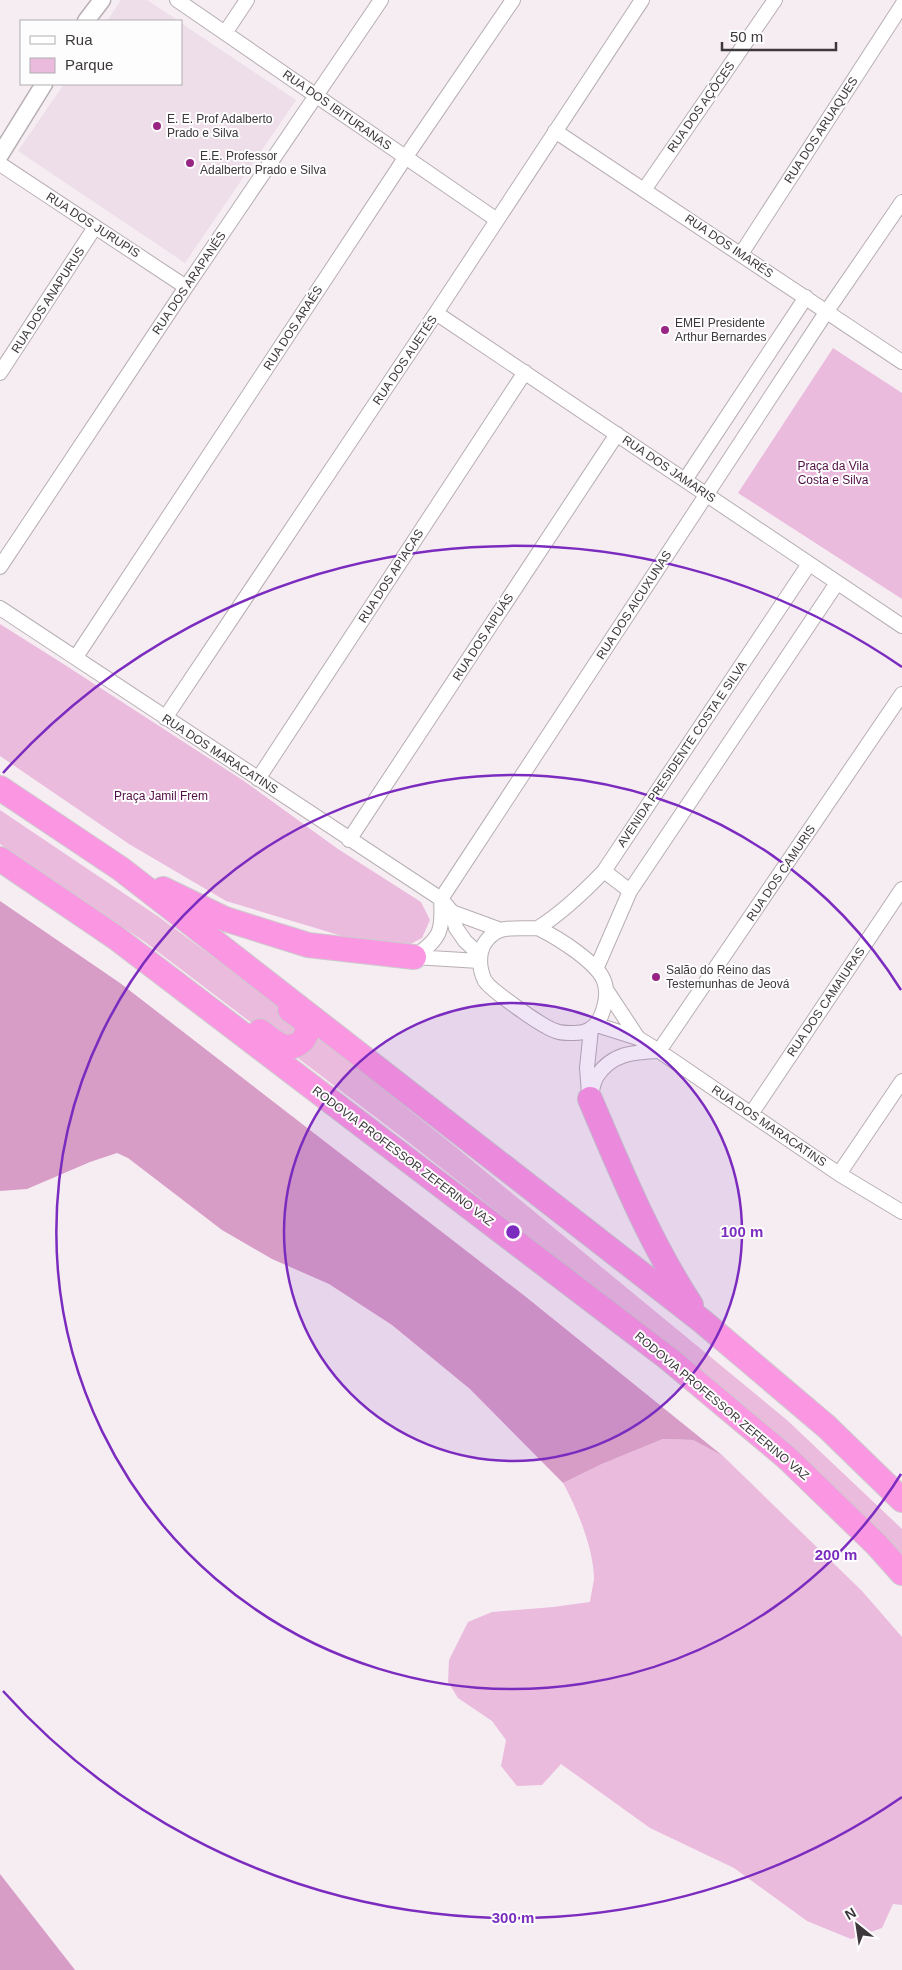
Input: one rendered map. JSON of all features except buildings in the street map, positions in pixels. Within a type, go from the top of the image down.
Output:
[{"type":"highway","points":[[0,788],[121,869],[702,1321],[827,1427],[902,1500]]},
{"type":"highway","points":[[0,800],[102,868],[250,978],[303,1020],[307,1030],[306,1037],[296,1045],[290,1047],[280,1046],[143,945],[0,850]]},
{"type":"highway","name":"RODOVIA PROFESSOR ZEFERINO VAZ","points":[[0,859],[116,937],[669,1359],[786,1457],[877,1545],[902,1573]]},
{"type":"highway","points":[[121,869],[225,919],[308,945],[414,957]]},
{"type":"highway","points":[[590,1099],[625,1181],[670,1272],[702,1321]]},
{"type":"street","points":[[87,20],[102,0]]},
{"type":"street","name":"RUA DOS IBITURANAS","points":[[177,0],[497,220]]},
{"type":"street","points":[[225,33],[247,0]]},
{"type":"street","name":"RUA DOS ARAPANÉS","points":[[0,567],[186,287],[381,0]]},
{"type":"street","name":"RUA DOS ARAÉS","points":[[76,657],[405,158],[513,0]]},
{"type":"street","name":"RUA DOS AUETÉS","points":[[165,718],[436,313],[642,0]]},
{"type":"street","name":"RUA DOS AÇÔCES","points":[[644,190],[775,0]]},
{"type":"street","name":"RUA DOS ARUAQUES","points":[[741,254],[902,6]]},
{"type":"street","points":[[0,155],[43,85]]},
{"type":"street","name":"RUA DOS IMARÉS","points":[[555,131],[902,362]]},
{"type":"street","name":"RUA DOS JURUPIS","points":[[0,164],[186,287]]},
{"type":"street","name":"RUA DOS AICUXUNAS","points":[[441,899],[827,311],[902,202]]},
{"type":"street","name":"RUA DOS ANAPURUS","points":[[0,373],[95,227]]},
{"type":"street","points":[[685,480],[806,298]]},
{"type":"street","name":"RUA DOS JAMARIS","points":[[436,313],[902,626]]},
{"type":"street","name":"RUA DOS APIACAS","points":[[258,779],[525,372]]},
{"type":"street","name":"RUA DOS AIPUÁS","points":[[349,840],[617,434]]},
{"type":"street","name":"AVENIDA PRESIDENTE COSTA E SILVA","points":[[538,928],[561,913],[583,894],[604,871],[809,564]]},
{"type":"street","points":[[597,967],[630,891],[837,583]]},
{"type":"street","name":"RUA DOS MARACATINS","points":[[0,608],[441,899],[452,912],[460,935],[480,958]]},
{"type":"street","name":"RUA DOS CAMURIS","points":[[659,1051],[902,694]]},
{"type":"street","points":[[604,871],[630,891]]},
{"type":"street","name":"RUA DOS CAMAIURAS","points":[[751,1114],[902,889]]},
{"type":"street","points":[[414,957],[430,946],[439,933],[442,920],[441,899]]},
{"type":"street","name":"RUA DOS MARACATINS","points":[[452,912],[501,930]]},
{"type":"street","points":[[590,1099],[587,1068],[594,1027],[604,1008],[607,992],[597,967],[566,944],[538,928],[501,930],[483,945],[480,958],[487,983],[530,1017],[555,1031],[573,1034],[594,1027]]},
{"type":"street","points":[[414,957],[480,958]]},
{"type":"street","name":"RUA DOS MARACATINS","points":[[607,992],[638,1038]]},
{"type":"street","name":"RUA DOS MARACATINS","points":[[594,1027],[638,1038],[839,1174],[902,1212]]},
{"type":"street","points":[[590,1099],[597,1077],[614,1059],[630,1052],[659,1051]]},
{"type":"street","points":[[839,1174],[902,1081]]},
{"type":"shaded area","points":[[121,0],[147,0],[177,20],[108,20]]},
{"type":"shaded area","name":"E. E. Prof Adalberto Prado e Silva","points":[[182,24],[296,100],[185,263],[18,151],[63,85],[182,85]]},
{"type":"shaded area","points":[[0,901],[120,983],[526,1297],[723,1456],[693,1440],[663,1439],[602,1464],[563,1483],[470,1389],[392,1325],[329,1284],[272,1259],[222,1230],[128,1158],[117,1153],[90,1162],[27,1189],[0,1191]]},
{"type":"shaded area","points":[[0,1874],[75,1970],[0,1970]]},
{"type":"green space","name":"Praça da Vila Costa e Silva","points":[[833,348],[902,393],[902,599],[738,493]]},
{"type":"green space","name":"Praça Jamil Frem","points":[[0,624],[244,781],[338,849],[421,902],[430,920],[422,938],[395,952],[226,901],[129,844],[0,756]]},
{"type":"green space","points":[[0,810],[159,917],[277,1004],[457,1148],[787,1420],[902,1529],[902,1556],[624,1311],[403,1138],[145,942],[0,844]]},
{"type":"green space","points":[[663,1439],[693,1440],[723,1456],[862,1591],[902,1637],[902,1905],[893,1904],[882,1928],[851,1939],[807,1921],[734,1868],[650,1828],[561,1764],[542,1785],[517,1786],[501,1766],[506,1740],[492,1721],[458,1698],[448,1682],[449,1660],[468,1622],[492,1612],[590,1602],[594,1579],[591,1555],[574,1504],[563,1483],[602,1464]]},
{"type":"place","name":"E. E. Prof Adalberto Prado e Silva","points":[[157,126]]},
{"type":"place","name":"E.E. Professor Adalberto Prado e Silva","points":[[190,163]]},
{"type":"place","name":"EMEI Presidente Arthur Bernardes","points":[[665,330]]},
{"type":"place","name":"Salão do Reino das Testemunhas de Jeová","points":[[656,977]]}]
